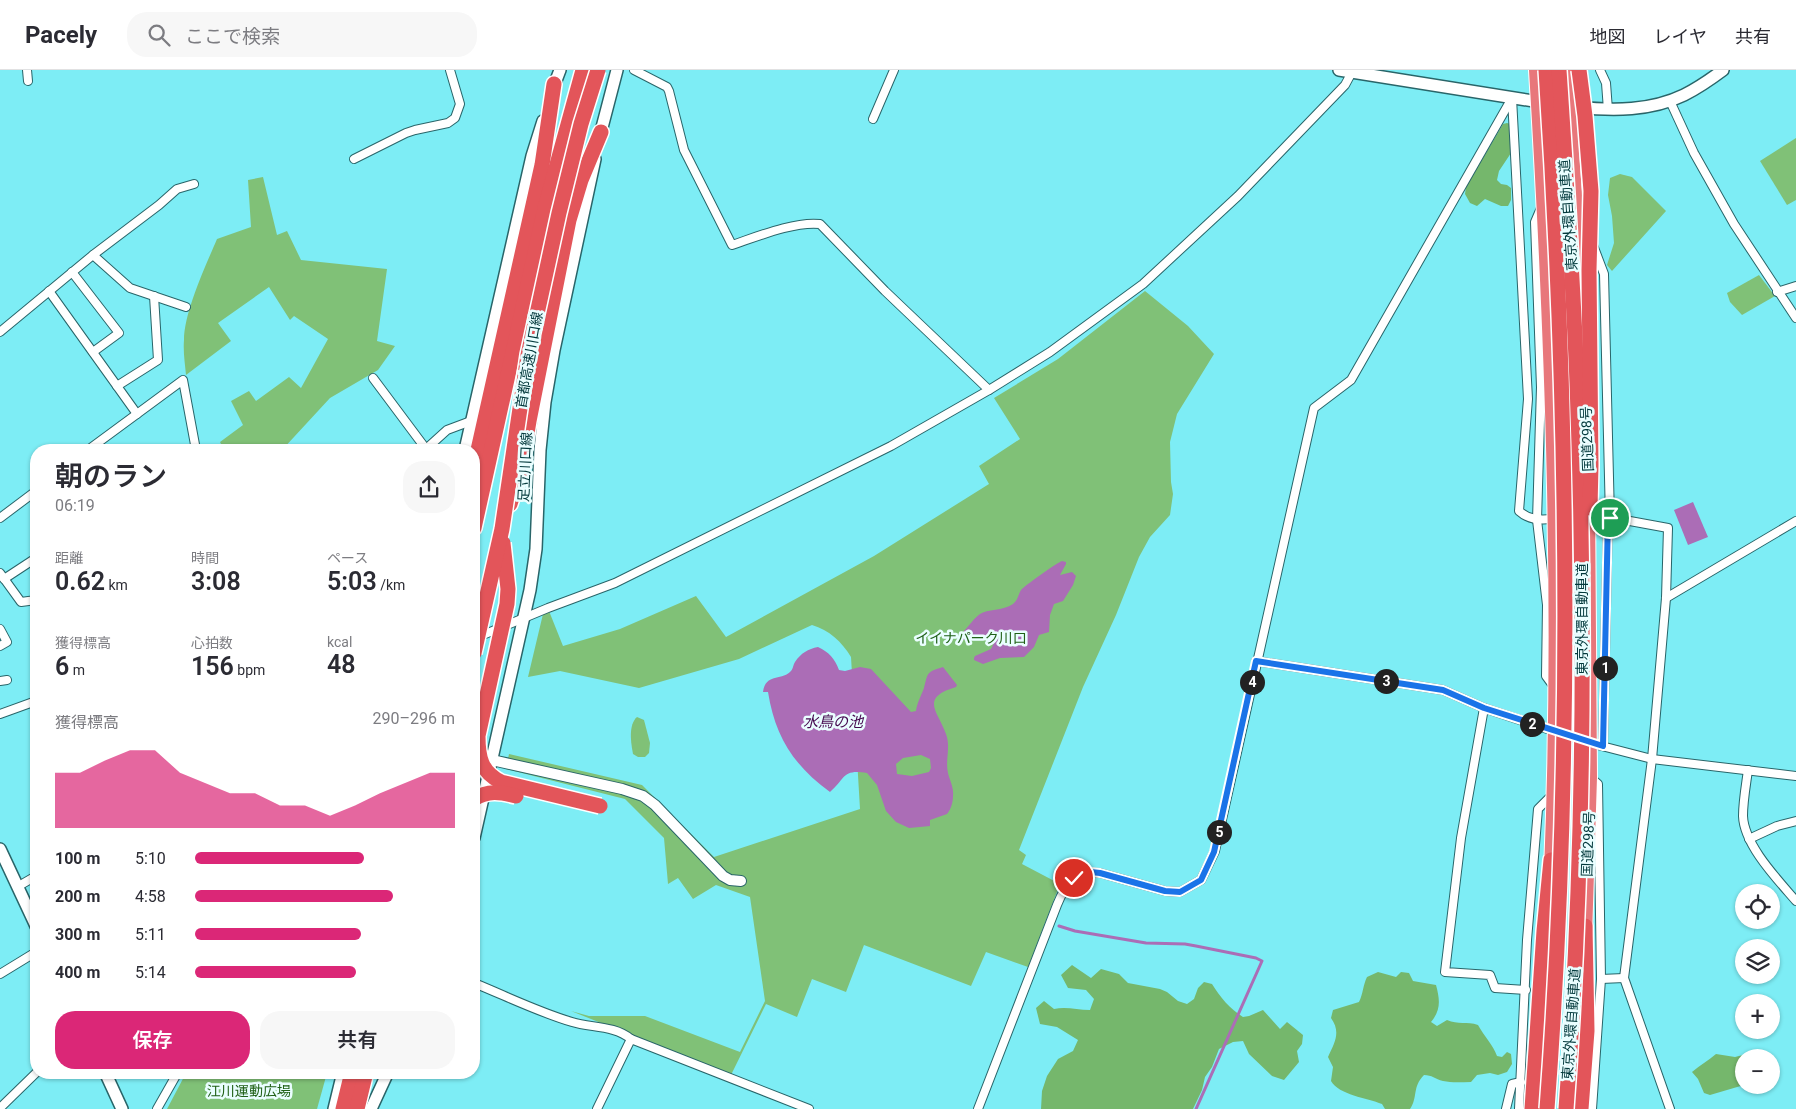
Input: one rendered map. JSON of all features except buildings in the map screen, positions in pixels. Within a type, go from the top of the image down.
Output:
[{"type":"highway","name":"首都高速川口線","points":[[480,501],[545,208],[583,70]]},
{"type":"highway","name":"首都高速川口線","points":[[480,626],[502,529],[528,355],[581,124],[598,70]]},
{"type":"highway","points":[[1536,70],[1544,200],[1555,517],[1556,688],[1554,793],[1539,1109]]},
{"type":"highway","points":[[1540,70],[1551,147]]},
{"type":"highway","name":"東京外環自動車道","points":[[1546,70],[1551,147],[1564,505],[1565,706],[1557,952],[1547,1109]]},
{"type":"highway","name":"東京外環自動車道","points":[[1559,70],[1577,373],[1582,616],[1580,831],[1576,946],[1566,1109]]},
{"type":"highway","name":"国道298号","points":[[1568,70],[1584,348],[1597,745],[1590,777],[1583,988],[1574,1109]]},
{"type":"highway","points":[[1579,70],[1585,116]]},
{"type":"highway","points":[[1582,616],[1589,526],[1591,465],[1590,191],[1584,70]]},
{"type":"highway","points":[[479,444],[542,164],[557,77]]},
{"type":"highway","points":[[480,728],[507,604],[508,589],[502,529],[521,470],[569,220],[581,180],[601,132]]},
{"type":"highway","points":[[480,763],[492,778],[501,782],[599,811],[580,810],[498,792],[480,795]]},
{"type":"highway","points":[[1532,1109],[1544,931],[1551,860]]},
{"type":"highway","points":[[1581,1109],[1587,1030],[1585,926]]},
{"type":"highway","points":[[343,1109],[350,1079]]},
{"type":"highway","points":[[357,1109],[365,1079]]},
{"type":"main road","name":"足立川口線","points":[[480,812],[525,617],[536,549],[540,450],[545,402],[554,350],[601,132],[617,70]]},
{"type":"main road","points":[[1339,70],[1538,102],[1608,110],[1640,107],[1670,101],[1696,88],[1723,70]]},
{"type":"main road","points":[[466,444],[532,156],[557,77]]},
{"type":"main road","points":[[0,849],[30,914]]},
{"type":"main road","points":[[108,1079],[122,1109]]},
{"type":"main road","points":[[334,1109],[341,1079]]},
{"type":"main road","points":[[371,1109],[385,1079]]},
{"type":"street","points":[[27,70],[28,81]]},
{"type":"street","points":[[354,159],[406,133],[448,123],[455,118],[460,104],[450,70]]},
{"type":"street","points":[[634,70],[667,87],[684,150],[732,244],[796,226],[812,223],[820,224],[885,291],[989,390]]},
{"type":"street","points":[[873,119],[894,70]]},
{"type":"street","points":[[1600,70],[1606,83],[1608,110]]},
{"type":"street","points":[[480,636],[615,583],[891,446],[989,390],[1050,352],[1143,284],[1238,196],[1345,85],[1352,72]]},
{"type":"street","points":[[1512,98],[1528,399],[1519,511],[1537,520],[1552,519]]},
{"type":"street","points":[[978,1109],[1063,890],[1074,878],[1091,872],[1100,873],[1165,891],[1180,892],[1201,880],[1214,852],[1314,408],[1351,380],[1512,98]]},
{"type":"street","points":[[1670,101],[1694,153],[1734,224],[1777,292],[1796,318]]},
{"type":"street","points":[[0,332],[93,255],[159,206],[177,189],[194,184]]},
{"type":"street","points":[[1576,199],[1604,274],[1609,517],[1597,745]]},
{"type":"street","points":[[1544,200],[1536,222],[1541,387],[1537,520],[1547,605],[1546,676],[1556,688]]},
{"type":"street","points":[[93,255],[130,288],[186,307]]},
{"type":"street","points":[[72,272],[119,333],[94,352]]},
{"type":"street","points":[[1777,292],[1796,286]]},
{"type":"street","points":[[50,291],[137,414]]},
{"type":"street","points":[[117,386],[158,360],[154,296]]},
{"type":"street","points":[[373,378],[422,444]]},
{"type":"street","points":[[96,444],[183,380],[195,444]]},
{"type":"street","points":[[432,444],[447,430],[471,421]]},
{"type":"street","points":[[0,518],[30,496]]},
{"type":"street","points":[[1597,518],[1609,517],[1668,528],[1666,598],[1652,759],[1624,978],[1670,1109]]},
{"type":"street","points":[[1666,598],[1796,521]]},
{"type":"street","points":[[30,561],[2,576],[21,602],[30,601]]},
{"type":"street","points":[[0,629],[7,642],[0,646]]},
{"type":"street","points":[[1256,661],[1443,690],[1484,708],[1556,732],[1652,759],[1796,776]]},
{"type":"street","points":[[0,714],[30,703]]},
{"type":"street","points":[[1484,708],[1461,838],[1445,972],[1490,975],[1495,988],[1526,990]]},
{"type":"street","points":[[492,760],[609,786],[643,796],[723,876],[730,880],[741,881]]},
{"type":"street","points":[[1748,770],[1743,818],[1749,839],[1771,872],[1796,901]]},
{"type":"street","points":[[1590,777],[1598,784],[1601,979],[1592,1109]]},
{"type":"street","points":[[1519,1109],[1527,940],[1538,809],[1554,793]]},
{"type":"street","points":[[1749,839],[1777,826],[1796,821]]},
{"type":"street","points":[[17,887],[30,879]]},
{"type":"street","points":[[0,974],[30,956]]},
{"type":"street","points":[[1601,979],[1624,978]]},
{"type":"street","points":[[480,985],[565,1020],[583,1025],[602,1026],[631,1040],[809,1109]]},
{"type":"street","points":[[597,1109],[631,1040]]},
{"type":"street","points":[[0,1108],[30,1078]]},
{"type":"street","points":[[157,1109],[174,1079]]},
{"type":"street","points":[[1506,1109],[1512,1084],[1521,1082]]},
{"type":"green space","points":[[1503,124],[1510,124],[1511,153],[1499,171],[1497,180],[1511,188],[1511,200],[1508,206],[1501,206],[1485,199],[1477,206],[1470,203],[1465,194],[1466,187]]},
{"type":"green space","points":[[1796,138],[1796,200],[1787,205],[1760,161]]},
{"type":"green space","points":[[1620,174],[1632,177],[1666,211],[1612,271],[1607,265],[1614,243],[1608,195],[1610,178]]},
{"type":"green space","points":[[263,177],[277,235],[287,231],[301,260],[387,269],[377,341],[395,346],[378,370],[330,398],[288,444],[221,444],[220,442],[243,425],[231,401],[249,391],[256,401],[289,377],[301,388],[328,339],[294,316],[290,320],[269,287],[218,323],[231,341],[186,375],[185,329],[196,289],[217,239],[251,227],[248,180]]},
{"type":"green space","points":[[1759,275],[1775,296],[1742,315],[1730,302],[1727,293]]},
{"type":"green space","name":"イイナパーク川口","points":[[1145,291],[1188,326],[1214,354],[1177,414],[1170,442],[1173,494],[1170,515],[1150,537],[1139,557],[1116,615],[1083,687],[1019,850],[1026,855],[1022,864],[1060,884],[1028,967],[986,952],[971,986],[864,945],[846,992],[812,979],[797,1017],[766,1004],[731,1075],[571,1011],[589,1016],[645,1016],[740,1052],[765,1001],[750,897],[716,885],[693,899],[678,878],[668,884],[664,838],[625,799],[506,769],[509,754],[642,785],[714,857],[860,809],[851,657],[835,637],[812,625],[739,659],[639,688],[560,671],[528,677],[543,614],[549,611],[563,646],[620,629],[696,596],[726,637],[874,556],[989,484],[979,466],[1020,439],[994,398],[1058,359]]},
{"type":"green space","points":[[637,717],[644,720],[650,743],[649,753],[645,757],[638,757],[633,754],[631,729]]},
{"type":"green space","points":[[1072,965],[1091,978],[1101,969],[1119,974],[1128,983],[1160,989],[1178,1001],[1187,1004],[1194,999],[1198,988],[1204,982],[1212,984],[1218,994],[1243,1017],[1263,1010],[1280,1029],[1287,1022],[1303,1035],[1302,1044],[1297,1051],[1299,1062],[1284,1080],[1272,1076],[1249,1054],[1243,1041],[1233,1042],[1219,1049],[1212,1067],[1205,1077],[1202,1090],[1193,1109],[1041,1109],[1042,1091],[1047,1076],[1058,1059],[1073,1051],[1078,1040],[1057,1027],[1040,1024],[1036,1008],[1044,1001],[1054,1009],[1090,1010],[1094,999],[1086,990],[1068,988],[1061,975]]},
{"type":"green space","points":[[1378,972],[1396,977],[1401,972],[1409,973],[1413,981],[1436,985],[1439,1005],[1437,1013],[1431,1022],[1437,1026],[1447,1020],[1478,1025],[1497,1056],[1502,1057],[1507,1052],[1511,1054],[1512,1064],[1507,1072],[1498,1075],[1490,1073],[1477,1075],[1471,1082],[1446,1082],[1424,1075],[1416,1088],[1410,1109],[1385,1109],[1382,1104],[1340,1090],[1331,1081],[1333,1067],[1328,1057],[1336,1037],[1336,1028],[1331,1018],[1333,1010],[1359,1002],[1367,977]]},
{"type":"green space","points":[[1716,1054],[1735,1057],[1735,1088],[1710,1095],[1704,1093],[1698,1079],[1692,1072]]},
{"type":"green space","name":"江川運動広場","points":[[183,1079],[325,1079],[317,1109],[167,1109]]},
{"type":"water","points":[[1693,502],[1708,537],[1688,545],[1674,510]]},
{"type":"water","points":[[1062,561],[1066,562],[1066,564],[1060,575],[1072,572],[1076,576],[1063,601],[1054,604],[1050,615],[1049,632],[1039,635],[1034,647],[1024,657],[1000,658],[983,664],[974,660],[975,656],[991,649],[994,643],[993,639],[987,637],[963,640],[962,634],[974,620],[983,612],[1005,608],[1013,604],[1023,588]]},
{"type":"water","name":"水鳥の池","points":[[818,647],[825,651],[833,659],[839,670],[845,671],[860,667],[871,669],[911,712],[916,711],[929,674],[933,670],[943,667],[957,685],[945,691],[934,701],[934,706],[946,734],[948,744],[947,768],[952,787],[953,801],[947,814],[930,820],[930,826],[909,828],[896,822],[886,811],[877,785],[867,773],[853,772],[845,776],[830,792],[817,782],[796,760],[781,736],[775,722],[768,692],[763,692],[767,682],[786,675],[792,670],[800,656]],"holes":[[[921,755],[930,759],[931,768],[929,772],[912,776],[897,774],[896,764],[903,758]]]},
{"type":"waterway","points":[[1059,926],[1075,931],[1146,943],[1185,944],[1256,958],[1262,961],[1196,1109]]},
{"type":"route","points":[[1074,878],[1091,872],[1100,873],[1165,891],[1180,892],[1201,880],[1214,852],[1256,661],[1443,690],[1484,708],[1603,746],[1608,517],[1610,518]]}]
